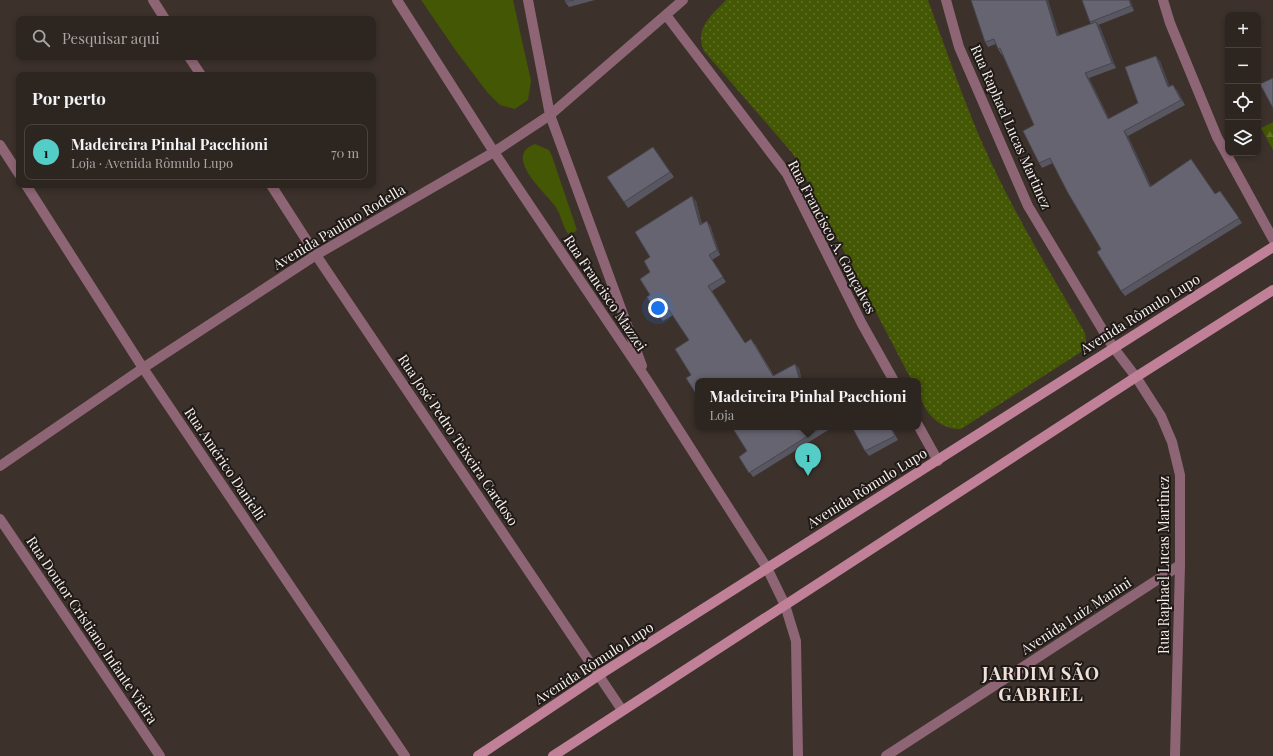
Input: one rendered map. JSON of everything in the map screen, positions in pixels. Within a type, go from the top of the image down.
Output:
[{"type":"street","points":[[153,0],[163,16]]},
{"type":"street","name":"Rua Francisco Mazzei","points":[[397,0],[494,152],[647,380],[767,568],[785,605],[796,641],[798,756]]},
{"type":"street","points":[[528,0],[550,115],[647,380]]},
{"type":"street","name":"Avenida Paulino Rodella","points":[[0,466],[143,368],[316,255],[494,152],[550,115],[683,0]]},
{"type":"street","name":"Rua Raphael Lucas Martinez","points":[[946,0],[959,47],[1028,206],[1113,347],[1136,376],[1162,416],[1172,442],[1180,475],[1180,565],[1174,756]]},
{"type":"street","points":[[1163,0],[1217,137],[1273,239]]},
{"type":"street","name":"Rua Francisco A. Gonçalves","points":[[666,15],[787,174],[862,324],[892,378]]},
{"type":"street","points":[[191,60],[199,72]]},
{"type":"street","points":[[0,145],[16,169]]},
{"type":"street","name":"Rua Américo Danielli","points":[[28,188],[143,368],[405,756]]},
{"type":"street","name":"Rua José Pedro Teixeira Cardoso","points":[[273,188],[316,255],[622,710]]},
{"type":"street","name":"Avenida Rômulo Lupo","points":[[478,756],[599,675],[1113,347],[1273,247]]},
{"type":"street","points":[[553,756],[1136,376],[1273,290]]},
{"type":"street","points":[[921,430],[938,460]]},
{"type":"street","name":"Rua Doutor Cristiano Infante Vieira","points":[[0,519],[160,756]]},
{"type":"street","name":"Avenida Luiz Manini","points":[[886,756],[1180,565]]},
{"type":"green space","points":[[421,0],[513,0],[531,81],[528,100],[515,109],[500,105],[487,92],[456,51]]},
{"type":"green space","points":[[726,0],[928,0],[969,111],[995,171],[1032,242],[1085,333],[1086,343],[1081,352],[961,429],[952,428],[936,421],[925,407],[921,399],[921,378],[910,378],[793,154],[704,51],[701,35],[706,22]]},
{"type":"green space","points":[[1273,122],[1273,150],[1261,128]]},
{"type":"green space","points":[[535,144],[549,150],[552,156],[577,230],[573,233],[568,234],[557,209],[529,174],[524,165],[523,157],[526,150]]},
{"type":"building","points":[[971,0],[1046,0],[1057,36],[1096,22],[1112,63],[1085,73],[1108,119],[1138,103],[1125,67],[1156,56],[1168,87],[1173,85],[1181,100],[1124,131],[1150,187],[1191,159],[1215,194],[1220,191],[1239,218],[1121,291],[1097,252],[1101,249],[1068,193],[1050,158],[1039,163],[1023,131],[1034,125],[1000,48],[998,49],[994,39],[985,42]]},
{"type":"building","points":[[1082,0],[1129,0],[1131,6],[1090,22]]},
{"type":"building","points":[[1273,78],[1273,108],[1261,86],[1261,84]]},
{"type":"building","points":[[653,147],[670,172],[624,202],[607,177]]},
{"type":"building","points":[[692,196],[700,225],[707,221],[717,250],[709,255],[723,277],[708,286],[745,343],[751,339],[773,376],[795,364],[799,378],[695,378],[695,392],[686,378],[691,375],[675,349],[689,340],[669,310],[659,316],[647,297],[650,295],[640,279],[650,272],[644,261],[650,257],[635,232]]},
{"type":"building","points":[[734,430],[817,430],[749,473],[739,457],[747,451]]},
{"type":"building","points":[[854,430],[892,430],[895,436],[865,451]]},
{"type":"place","name":"Madeireira Pinhal Pacchioni","points":[[808,476]]},
{"type":"district","name":"JARDIM SÃO GABRIEL","points":[[1041,684]]}]
